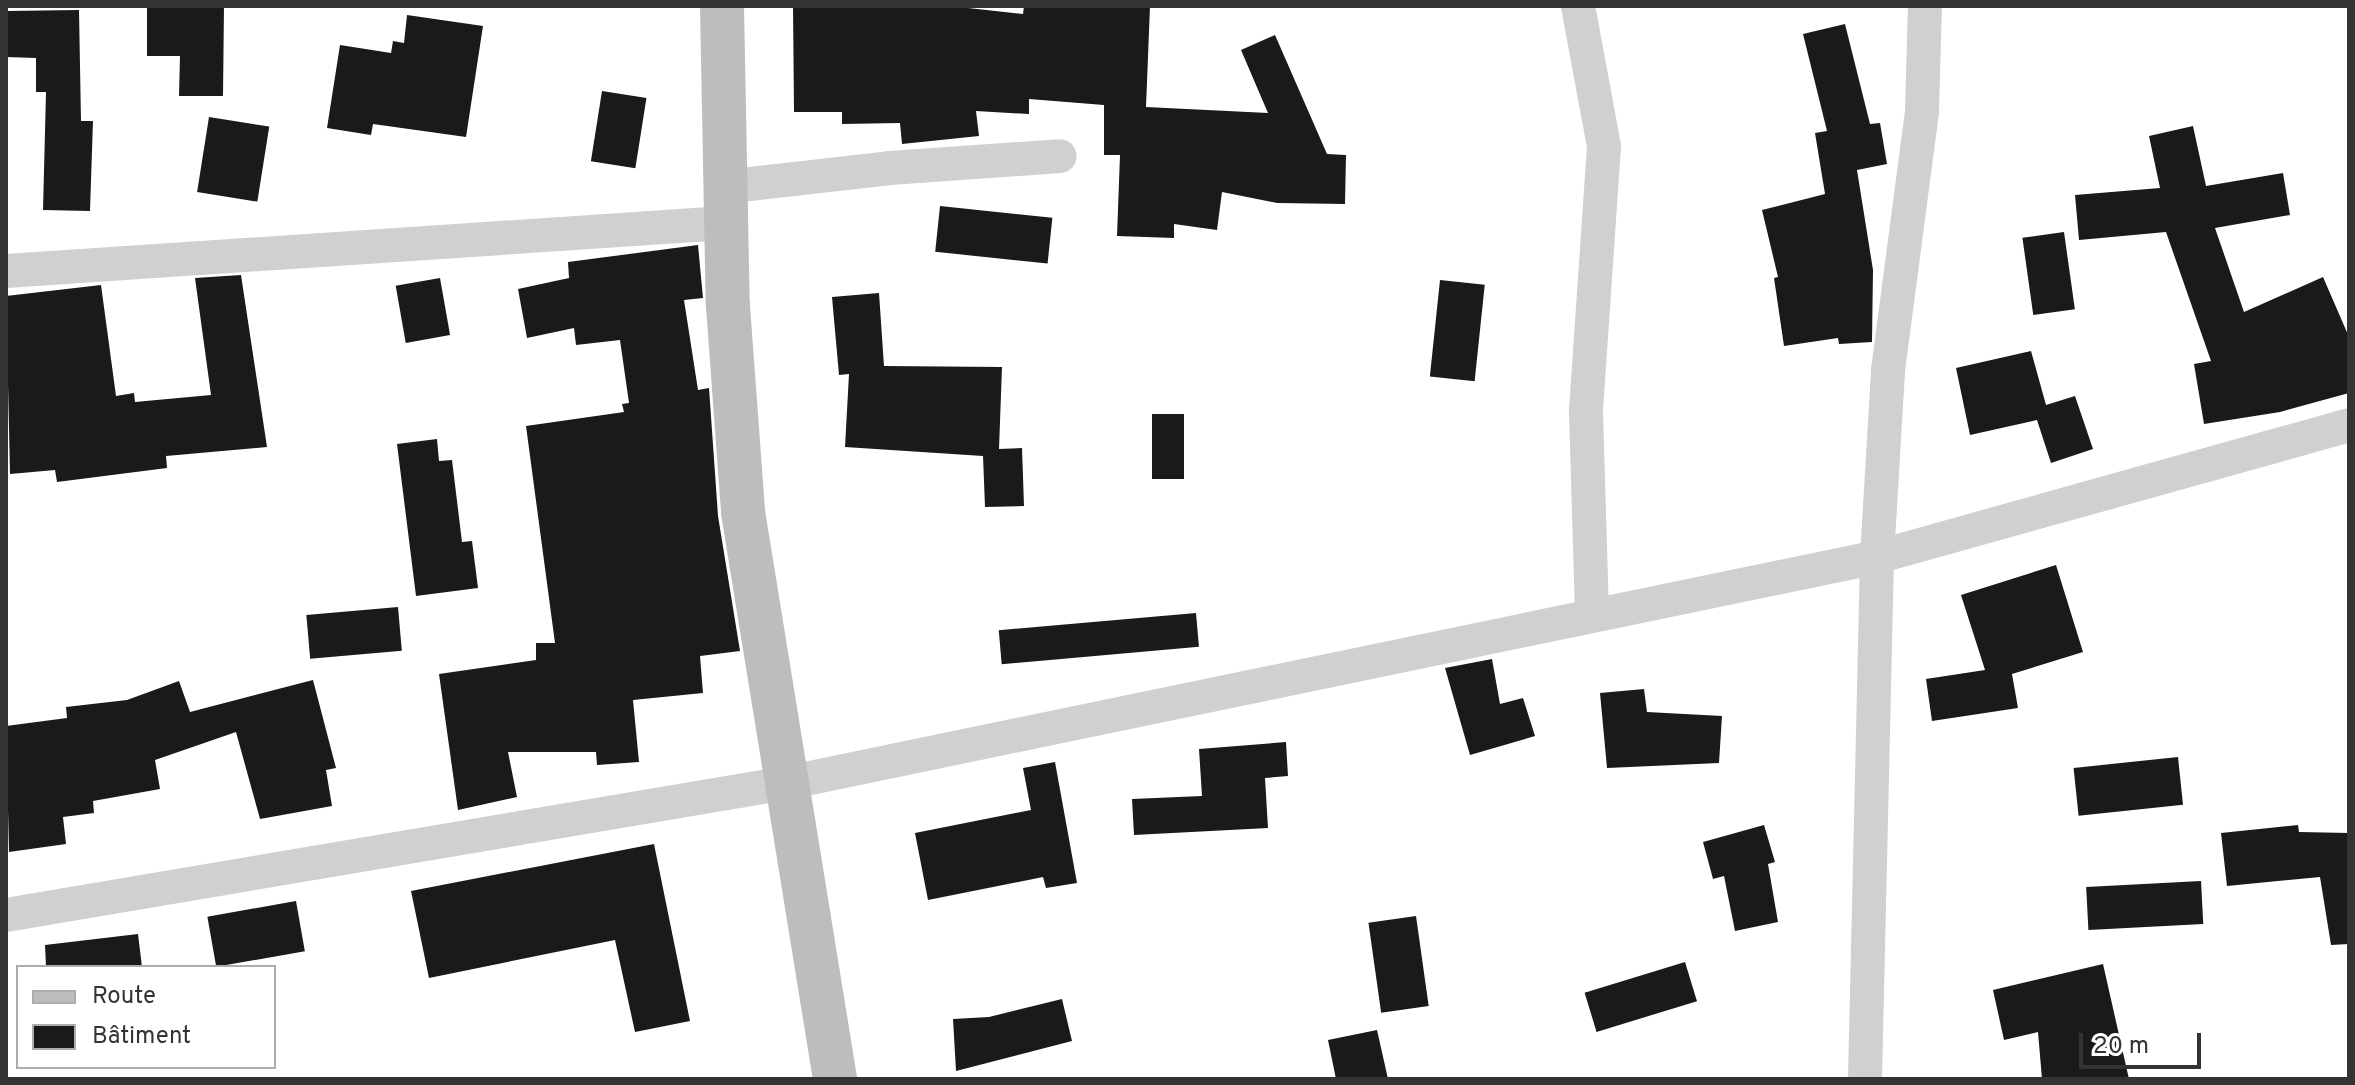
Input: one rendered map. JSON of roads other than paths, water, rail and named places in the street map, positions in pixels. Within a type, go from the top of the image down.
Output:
[{"type":"street","points":[[722,6],[724,205],[743,512],[835,1079]]},
{"type":"street","points":[[1578,6],[1604,146],[1586,412],[1592,613]]},
{"type":"street","points":[[1865,1079],[1877,557],[1888,370],[1922,111],[1925,6]]},
{"type":"street","points":[[6,271],[724,205],[890,168],[1060,156]]},
{"type":"street","points":[[6,915],[786,783],[1592,613],[1877,557],[2349,425]]}]
